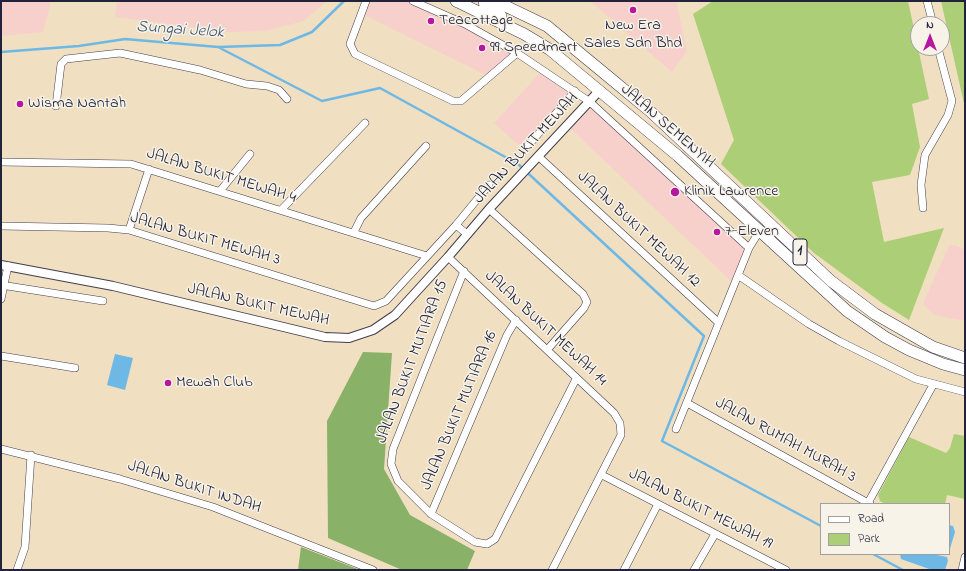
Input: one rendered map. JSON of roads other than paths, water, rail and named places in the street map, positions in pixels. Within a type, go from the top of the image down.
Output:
[{"type":"main road","name":"JALAN SEMENYIH","points":[[456,1],[524,34],[549,49],[678,156],[759,232],[847,311],[885,337],[909,350],[943,364],[965,370]]},
{"type":"main road","points":[[484,1],[485,6],[519,26],[524,34]]},
{"type":"main road","name":"JALAN SEMENYIH","points":[[495,1],[547,26],[590,61],[651,112],[831,281],[875,314],[912,336],[934,347],[965,358]]},
{"type":"main road","points":[[510,1],[525,15]]},
{"type":"main road","points":[[590,61],[600,79],[600,91],[607,88],[613,89],[623,94],[645,111],[651,112]]},
{"type":"street","points":[[366,1],[350,44],[355,54],[453,101],[461,101],[517,53]]},
{"type":"street","points":[[412,1],[465,24],[517,53],[575,91],[590,102],[749,248]]},
{"type":"street","points":[[927,1],[931,16]]},
{"type":"street","points":[[56,106],[61,64],[66,59],[120,53],[200,70],[246,84],[267,86],[279,90],[287,99]]},
{"type":"street","points":[[923,208],[922,185],[925,155],[948,115],[952,101],[940,56]]},
{"type":"street","points":[[527,147],[575,91]]},
{"type":"street","name":"JALAN BUKIT MEWAH","points":[[4,266],[113,286],[325,337],[349,338],[373,330],[395,315],[448,257],[466,234],[600,91]]},
{"type":"street","points":[[281,210],[365,123]]},
{"type":"street","points":[[354,232],[361,218],[426,146]]},
{"type":"street","points":[[220,191],[250,154]]},
{"type":"street","name":"JALAN BUKIT MEWAH 12","points":[[538,156],[719,323]]},
{"type":"street","name":"JALAN BUKIT MEWAH 4","points":[[1,162],[121,164],[149,169],[427,256]]},
{"type":"street","points":[[129,230],[149,169]]},
{"type":"street","points":[[427,256],[490,185]]},
{"type":"street","points":[[489,209],[583,294],[587,302],[584,308],[547,350]]},
{"type":"street","points":[[456,225],[466,234]]},
{"type":"street","name":"JALAN BUKIT MEWAH 3","points":[[1,226],[108,228],[129,230],[374,306],[386,301],[427,256]]},
{"type":"street","points":[[676,428],[749,248],[759,232]]},
{"type":"street","name":"JALAN BUKIT MEWAH 14","points":[[448,257],[516,320],[576,379],[614,413],[620,424],[621,435],[602,475]]},
{"type":"street","points":[[1,299],[4,266]]},
{"type":"street","name":"JALAN BUKIT MUTIARA 15","points":[[431,514],[398,481],[391,464],[393,449],[464,271]]},
{"type":"street","points":[[738,275],[809,324],[916,379],[933,385],[965,392]]},
{"type":"street","points":[[2,285],[103,301]]},
{"type":"street","name":"JALAN BUKIT MUTIARA 16","points":[[431,514],[507,335],[516,320]]},
{"type":"street","points":[[1,356],[75,368]]},
{"type":"street","points":[[431,514],[475,542],[487,544],[495,539],[576,379]]},
{"type":"street","points":[[869,503],[933,385]]},
{"type":"street","name":"JALAN RUMAH MURAH 3","points":[[686,403],[869,503]]},
{"type":"street","name":"JALAN BUKIT INDAH","points":[[1,449],[31,455],[120,479],[213,507],[374,570]]},
{"type":"street","points":[[17,570],[25,547],[31,455]]},
{"type":"street","points":[[552,570],[602,475]]},
{"type":"street","name":"JALAN BUKIT MEWAH 19","points":[[602,475],[786,570]]},
{"type":"street","points":[[624,570],[658,504]]},
{"type":"street","points":[[694,570],[715,534]]},
{"type":"street","points":[[962,570],[965,557]]},
{"type":"street","points":[[769,570],[772,563]]},
{"type":"water","points":[[115,354],[133,358],[125,390],[107,385]]},
{"type":"water","points":[[950,525],[953,526],[955,532],[950,549]]},
{"type":"water","points":[[900,555],[937,555],[947,557],[948,561],[945,570],[932,570],[901,559]]},
{"type":"waterway","name":"Sungai Jelok","points":[[1,52],[79,46],[125,39],[218,47],[280,45],[312,32],[344,1]]},
{"type":"waterway","points":[[218,47],[322,101],[380,88],[518,164],[704,336],[662,441],[820,525]]},
{"type":"waterway","points":[[875,555],[903,570]]},
{"type":"place","name":"New Era Sales Sdn Bhd","points":[[633,10]]},
{"type":"place","name":"Teacottage","points":[[431,21]]},
{"type":"place","name":"99 Speedmart","points":[[482,48]]},
{"type":"place","name":"Wisma Nantah","points":[[20,104]]},
{"type":"place","name":"Klinik Lawrence","points":[[675,192]]},
{"type":"place","name":"7-Eleven","points":[[717,232]]},
{"type":"place","name":"Mewah Club","points":[[168,383]]}]
